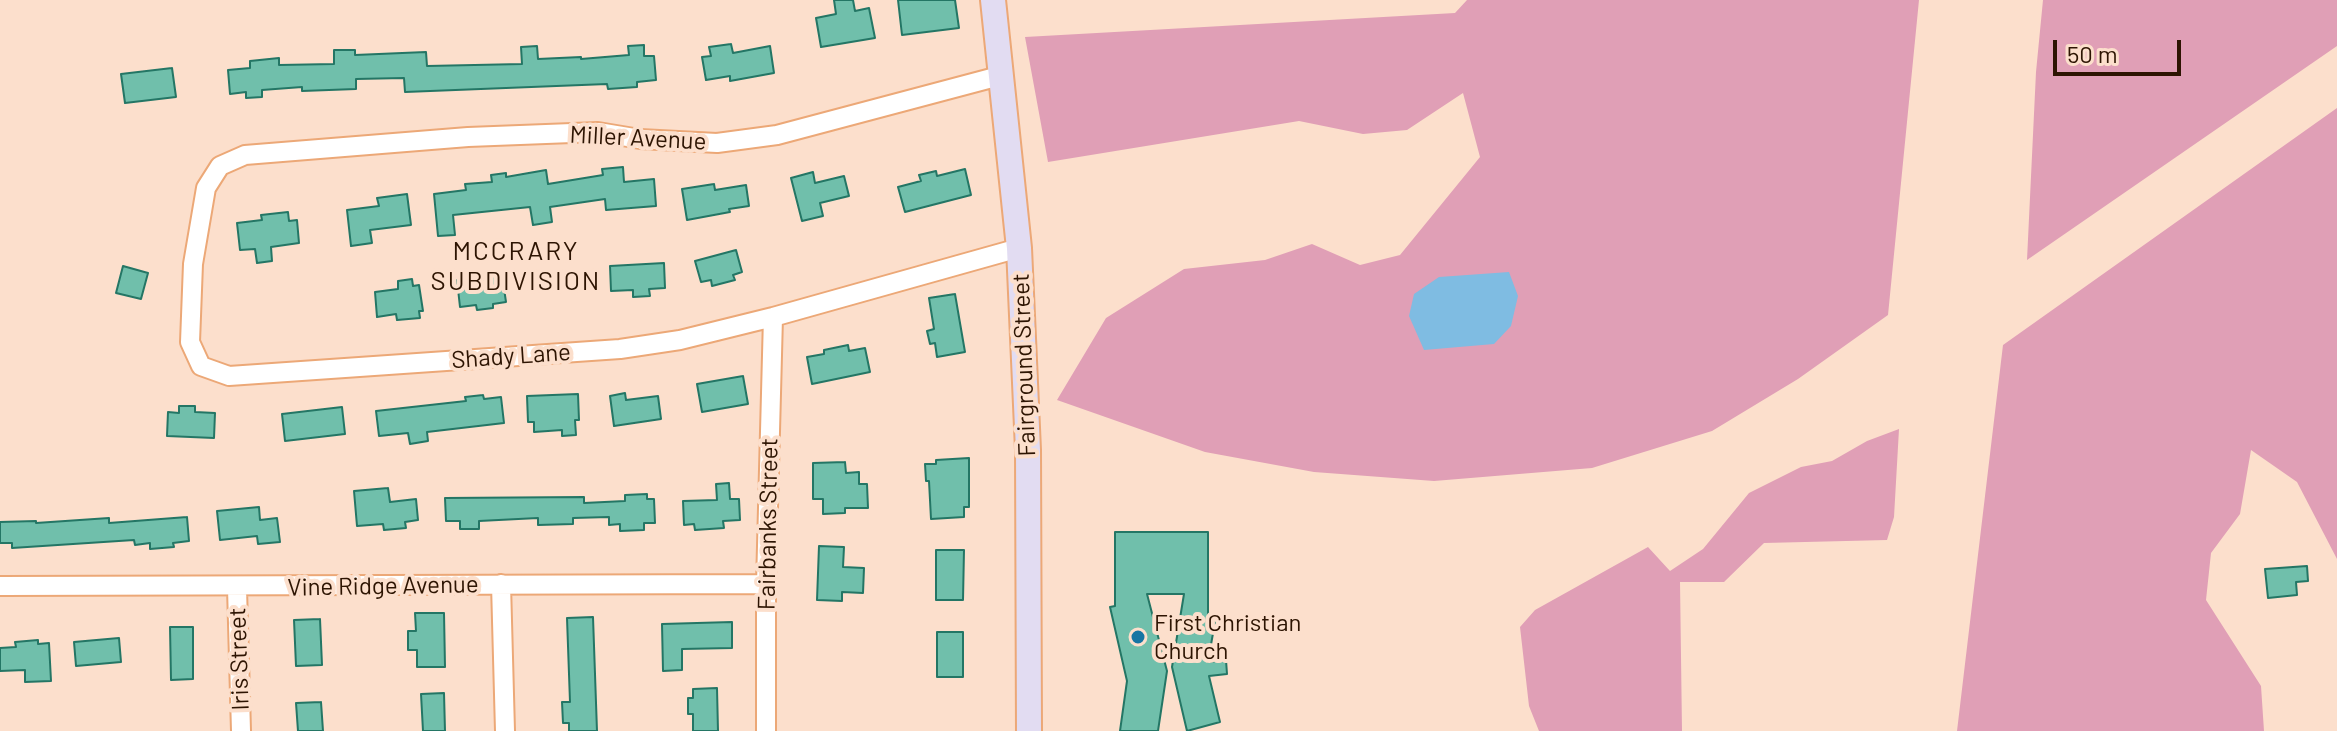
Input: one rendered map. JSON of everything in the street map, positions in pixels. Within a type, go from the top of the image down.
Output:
[{"type":"street","name":"Fairground Street","points":[[993,0],[1019,248],[1028,450],[1029,731]]},
{"type":"street","name":"Miller Avenue","points":[[220,166],[245,155],[468,137],[598,132],[640,139],[717,143],[777,135],[1003,75]]},
{"type":"street","name":"Shady Lane","points":[[220,166],[206,188],[196,249],[190,342],[201,366],[229,376],[620,349],[680,340],[1019,248]]},
{"type":"street","name":"Fairbanks Street","points":[[766,731],[766,584],[773,317]]},
{"type":"street","points":[[501,584],[505,731]]},
{"type":"street","name":"Vine Ridge Avenue","points":[[0,586],[237,588],[766,584]]},
{"type":"street","name":"Iris Street","points":[[237,588],[241,731]]},
{"type":"shaded area","points":[[1467,0],[1919,0],[1888,315],[1798,379],[1712,431],[1592,468],[1434,481],[1314,472],[1205,452],[1057,400],[1106,318],[1184,269],[1265,260],[1312,244],[1360,265],[1400,255],[1480,157],[1463,93],[1407,130],[1363,134],[1299,121],[1048,162],[1025,37],[1455,13]]},
{"type":"shaded area","points":[[2043,0],[2337,0],[2337,46],[2027,260],[2036,72]]},
{"type":"shaded area","points":[[2337,108],[2337,559],[2297,482],[2251,450],[2240,514],[2211,553],[2206,600],[2261,686],[2264,731],[1957,731],[2003,345]]},
{"type":"shaded area","points":[[1899,429],[1894,517],[1887,540],[1764,543],[1724,582],[1680,582],[1682,731],[1539,731],[1529,706],[1520,627],[1535,610],[1648,547],[1670,571],[1703,549],[1749,493],[1801,467],[1832,461],[1867,441]]},
{"type":"water","points":[[1509,272],[1518,296],[1511,326],[1494,344],[1424,350],[1409,316],[1414,294],[1439,277]]},
{"type":"building","points":[[834,0],[853,0],[855,11],[869,8],[875,38],[821,47],[816,18],[836,14]]},
{"type":"building","points":[[898,0],[955,0],[959,28],[902,35]]},
{"type":"building","points":[[731,44],[733,53],[770,46],[774,73],[730,81],[730,76],[706,80],[702,57],[711,56],[709,47]]},
{"type":"building","points":[[644,45],[644,56],[654,56],[656,80],[637,82],[637,87],[608,89],[607,84],[405,92],[404,78],[356,79],[356,89],[302,91],[302,87],[262,90],[262,97],[246,98],[246,92],[230,94],[228,70],[250,68],[250,61],[279,58],[279,65],[334,64],[334,50],[355,50],[355,55],[426,52],[427,66],[522,64],[521,47],[537,46],[538,59],[581,59],[629,55],[628,46]]},
{"type":"building","points":[[172,68],[176,97],[125,103],[121,74]]},
{"type":"building","points":[[623,167],[624,182],[654,179],[656,206],[606,210],[605,199],[550,207],[552,222],[533,225],[530,207],[453,215],[455,235],[438,236],[434,194],[466,190],[465,184],[492,182],[491,175],[506,173],[506,177],[546,170],[548,184],[603,175],[602,169]]},
{"type":"building","points":[[965,169],[971,195],[905,212],[898,187],[921,181],[919,175],[936,171],[937,176]]},
{"type":"building","points":[[813,172],[815,183],[844,176],[849,196],[820,203],[823,216],[802,221],[791,178]]},
{"type":"building","points":[[714,184],[715,190],[746,185],[749,206],[687,220],[682,189]]},
{"type":"building","points":[[407,194],[411,225],[370,230],[372,243],[351,246],[347,210],[379,206],[377,198]]},
{"type":"building","points":[[288,212],[289,221],[297,220],[299,243],[271,247],[272,261],[257,263],[255,249],[240,250],[237,223],[262,220],[261,215]]},
{"type":"building","points":[[736,250],[742,272],[733,275],[735,280],[712,286],[711,280],[701,282],[695,261]]},
{"type":"building","points":[[664,263],[665,288],[649,289],[650,296],[633,297],[633,290],[611,291],[610,266]]},
{"type":"building","points":[[123,266],[148,273],[141,299],[116,293]]},
{"type":"building","points":[[502,275],[506,302],[477,310],[476,305],[460,307],[457,280]]},
{"type":"building","points":[[412,279],[413,286],[419,285],[423,311],[419,311],[420,318],[397,320],[396,314],[377,317],[375,292],[398,289],[398,281]]},
{"type":"building","points":[[955,294],[965,352],[937,357],[935,343],[930,344],[927,331],[934,329],[929,298]]},
{"type":"building","points":[[848,345],[849,351],[865,348],[870,372],[812,384],[807,357]]},
{"type":"building","points":[[743,376],[748,404],[702,412],[697,384]]},
{"type":"building","points":[[625,393],[626,400],[658,396],[661,419],[614,426],[610,396]]},
{"type":"building","points":[[578,394],[576,435],[562,436],[562,430],[534,432],[534,422],[528,422],[527,396]]},
{"type":"building","points":[[483,395],[484,399],[501,397],[504,423],[427,432],[428,441],[410,444],[408,433],[379,436],[376,411],[466,401],[465,397]]},
{"type":"building","points":[[179,406],[195,406],[195,412],[215,413],[214,438],[167,436],[168,412],[179,413]]},
{"type":"building","points":[[342,407],[345,434],[285,441],[282,414]]},
{"type":"building","points":[[969,458],[969,507],[964,507],[964,517],[931,519],[925,464],[936,464],[936,460]]},
{"type":"building","points":[[845,462],[846,473],[859,472],[859,484],[867,484],[868,508],[845,508],[845,513],[823,514],[823,499],[813,499],[813,463]]},
{"type":"building","points":[[729,483],[730,499],[739,499],[740,520],[723,521],[724,528],[695,530],[694,524],[684,525],[683,501],[717,500],[716,484]]},
{"type":"building","points":[[388,488],[390,502],[416,499],[418,520],[405,522],[406,528],[384,530],[383,524],[357,526],[354,491]]},
{"type":"building","points":[[647,494],[647,499],[654,499],[655,523],[644,523],[644,530],[620,531],[620,524],[609,525],[609,517],[573,518],[573,524],[538,525],[538,518],[479,521],[479,529],[460,529],[460,521],[446,521],[445,498],[584,497],[584,503],[625,501],[625,495]]},
{"type":"building","points":[[259,507],[260,520],[277,518],[280,542],[258,544],[257,536],[220,540],[217,511]]},
{"type":"building","points":[[187,517],[189,541],[173,543],[174,547],[150,549],[150,543],[135,545],[134,540],[12,548],[12,543],[0,543],[0,522],[109,518],[109,523]]},
{"type":"building","name":"First Christian Church","points":[[1115,532],[1208,532],[1208,615],[1216,616],[1208,662],[1226,660],[1227,674],[1209,676],[1220,722],[1187,731],[1172,667],[1184,594],[1147,594],[1167,671],[1158,731],[1120,731],[1127,681],[1110,607],[1115,606]]},
{"type":"building","points":[[819,546],[844,547],[843,567],[864,568],[863,593],[842,592],[842,601],[817,600]]},
{"type":"building","points":[[936,550],[964,550],[963,600],[936,600]]},
{"type":"building","points":[[2307,566],[2308,581],[2296,582],[2297,595],[2268,598],[2265,569]]},
{"type":"building","points":[[415,613],[444,613],[445,667],[417,667],[417,650],[408,650],[408,631],[416,631]]},
{"type":"building","points":[[593,617],[597,731],[569,731],[569,723],[563,723],[562,702],[570,702],[567,618]]},
{"type":"building","points":[[320,619],[322,665],[296,666],[294,620]]},
{"type":"building","points":[[732,622],[732,648],[682,649],[682,670],[663,671],[662,624]]},
{"type":"building","points":[[170,627],[193,627],[193,679],[171,680]]},
{"type":"building","points":[[937,632],[963,632],[963,677],[937,677]]},
{"type":"building","points":[[119,638],[121,662],[76,666],[74,642]]},
{"type":"building","points":[[38,640],[38,644],[49,643],[51,681],[25,682],[25,670],[0,671],[0,648],[16,647],[15,642]]},
{"type":"building","points":[[717,688],[718,731],[693,731],[693,714],[688,714],[688,698],[693,698],[693,689]]},
{"type":"building","points":[[444,693],[445,731],[423,731],[421,694]]},
{"type":"building","points":[[321,702],[323,731],[298,731],[296,703]]},
{"type":"place","name":"First Christian Church","points":[[1138,637]]},
{"type":"district","name":"MCCRARY SUBDIVISION","points":[[516,266]]}]
